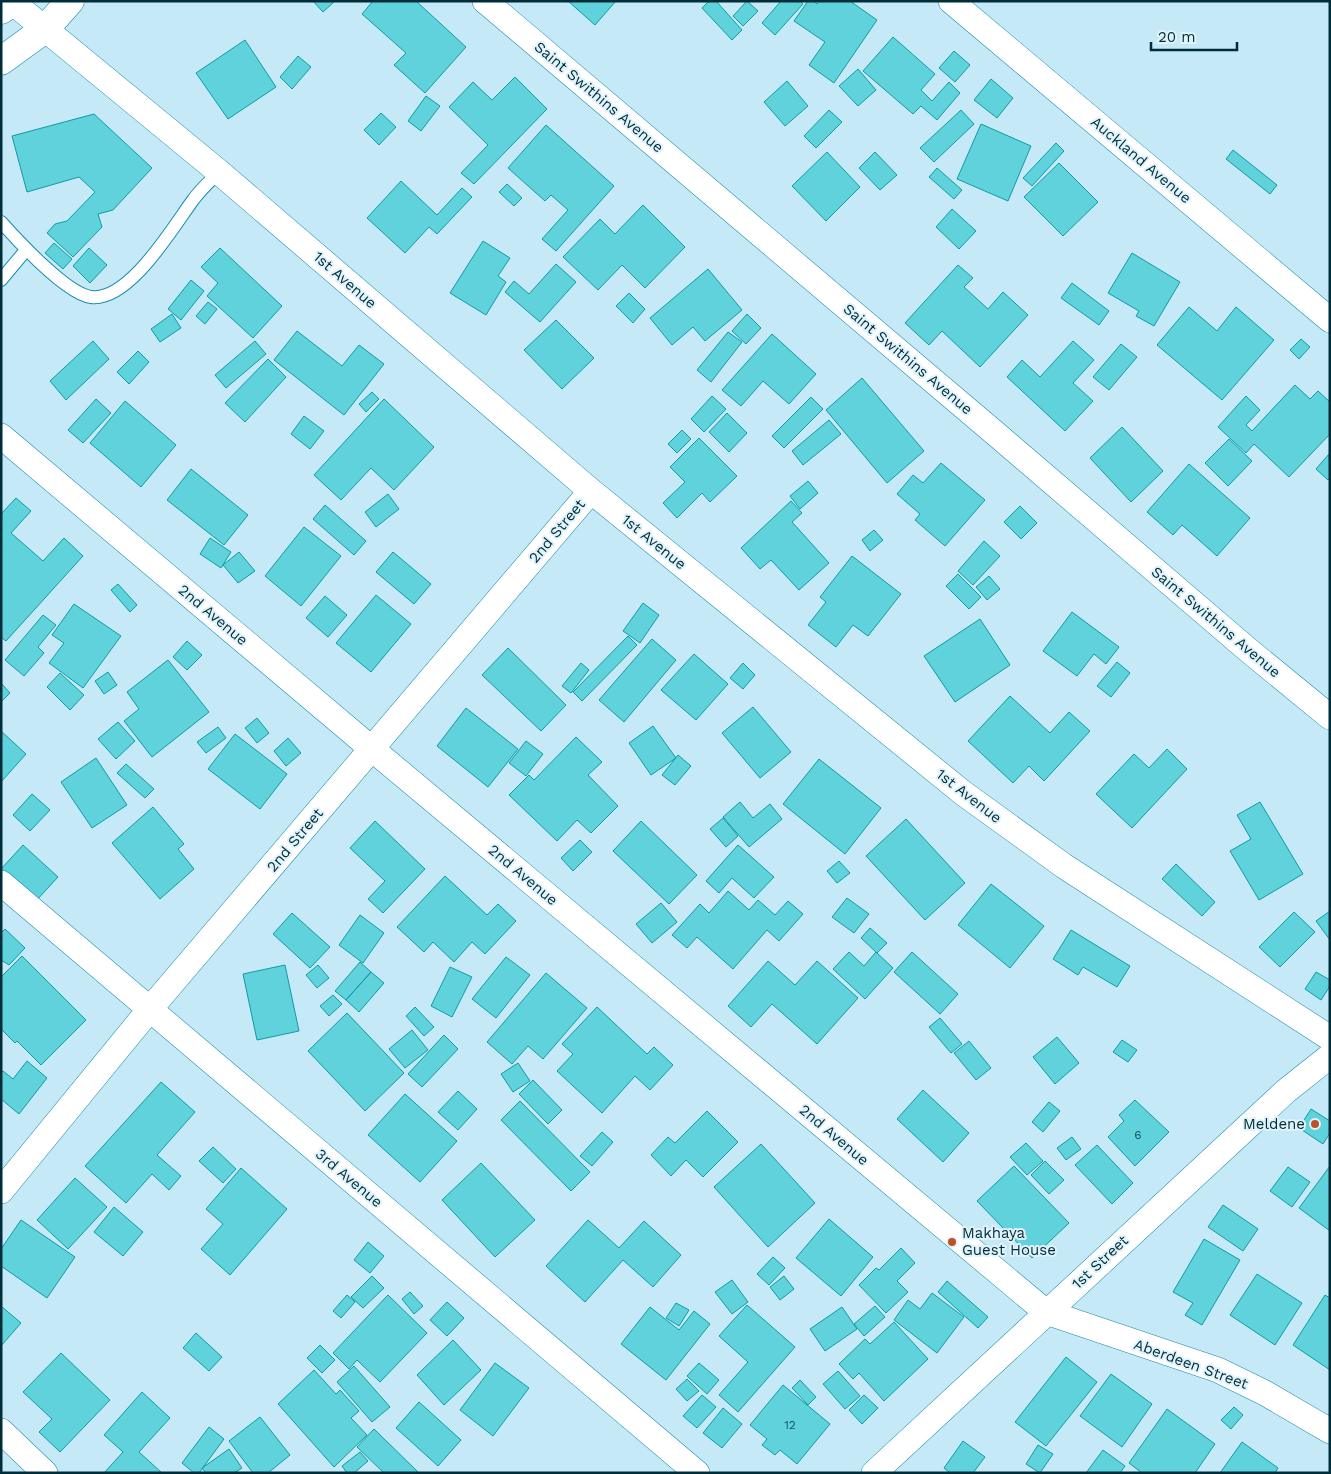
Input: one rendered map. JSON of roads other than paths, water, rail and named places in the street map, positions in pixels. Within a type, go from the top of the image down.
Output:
[{"type":"main road","points":[[1,62],[45,30],[70,1]]},
{"type":"street","name":"Saint Swithins Avenue","points":[[485,1],[1240,643],[1330,717]]},
{"type":"street","name":"Auckland Avenue","points":[[951,1],[1330,320]]},
{"type":"street","name":"1st Avenue","points":[[10,4],[45,30],[219,172],[591,491],[971,799],[1064,866],[1330,1038]]},
{"type":"street","name":"2nd Avenue","points":[[1,436],[372,749],[1046,1312]]},
{"type":"street","name":"2nd Street","points":[[1,1190],[150,1010],[591,491]]},
{"type":"street","name":"3rd Avenue","points":[[1,883],[697,1473]]},
{"type":"street","name":"1st Street","points":[[874,1473],[1286,1091],[1330,1056]]},
{"type":"street","name":"Aberdeen Street","points":[[1046,1312],[1218,1370],[1265,1393],[1330,1431]]},
{"type":"street","points":[[1,1430],[45,1473]]},
{"type":"lane","points":[[1,222],[26,250],[75,291],[92,297],[109,294],[124,286],[139,273],[195,197],[219,172]]},
{"type":"lane","points":[[1,280],[26,250]]},
{"type":"place","name":"Meldene","points":[[1315,1124]]},
{"type":"place","name":"Makhaya Guest House","points":[[952,1242]]}]
